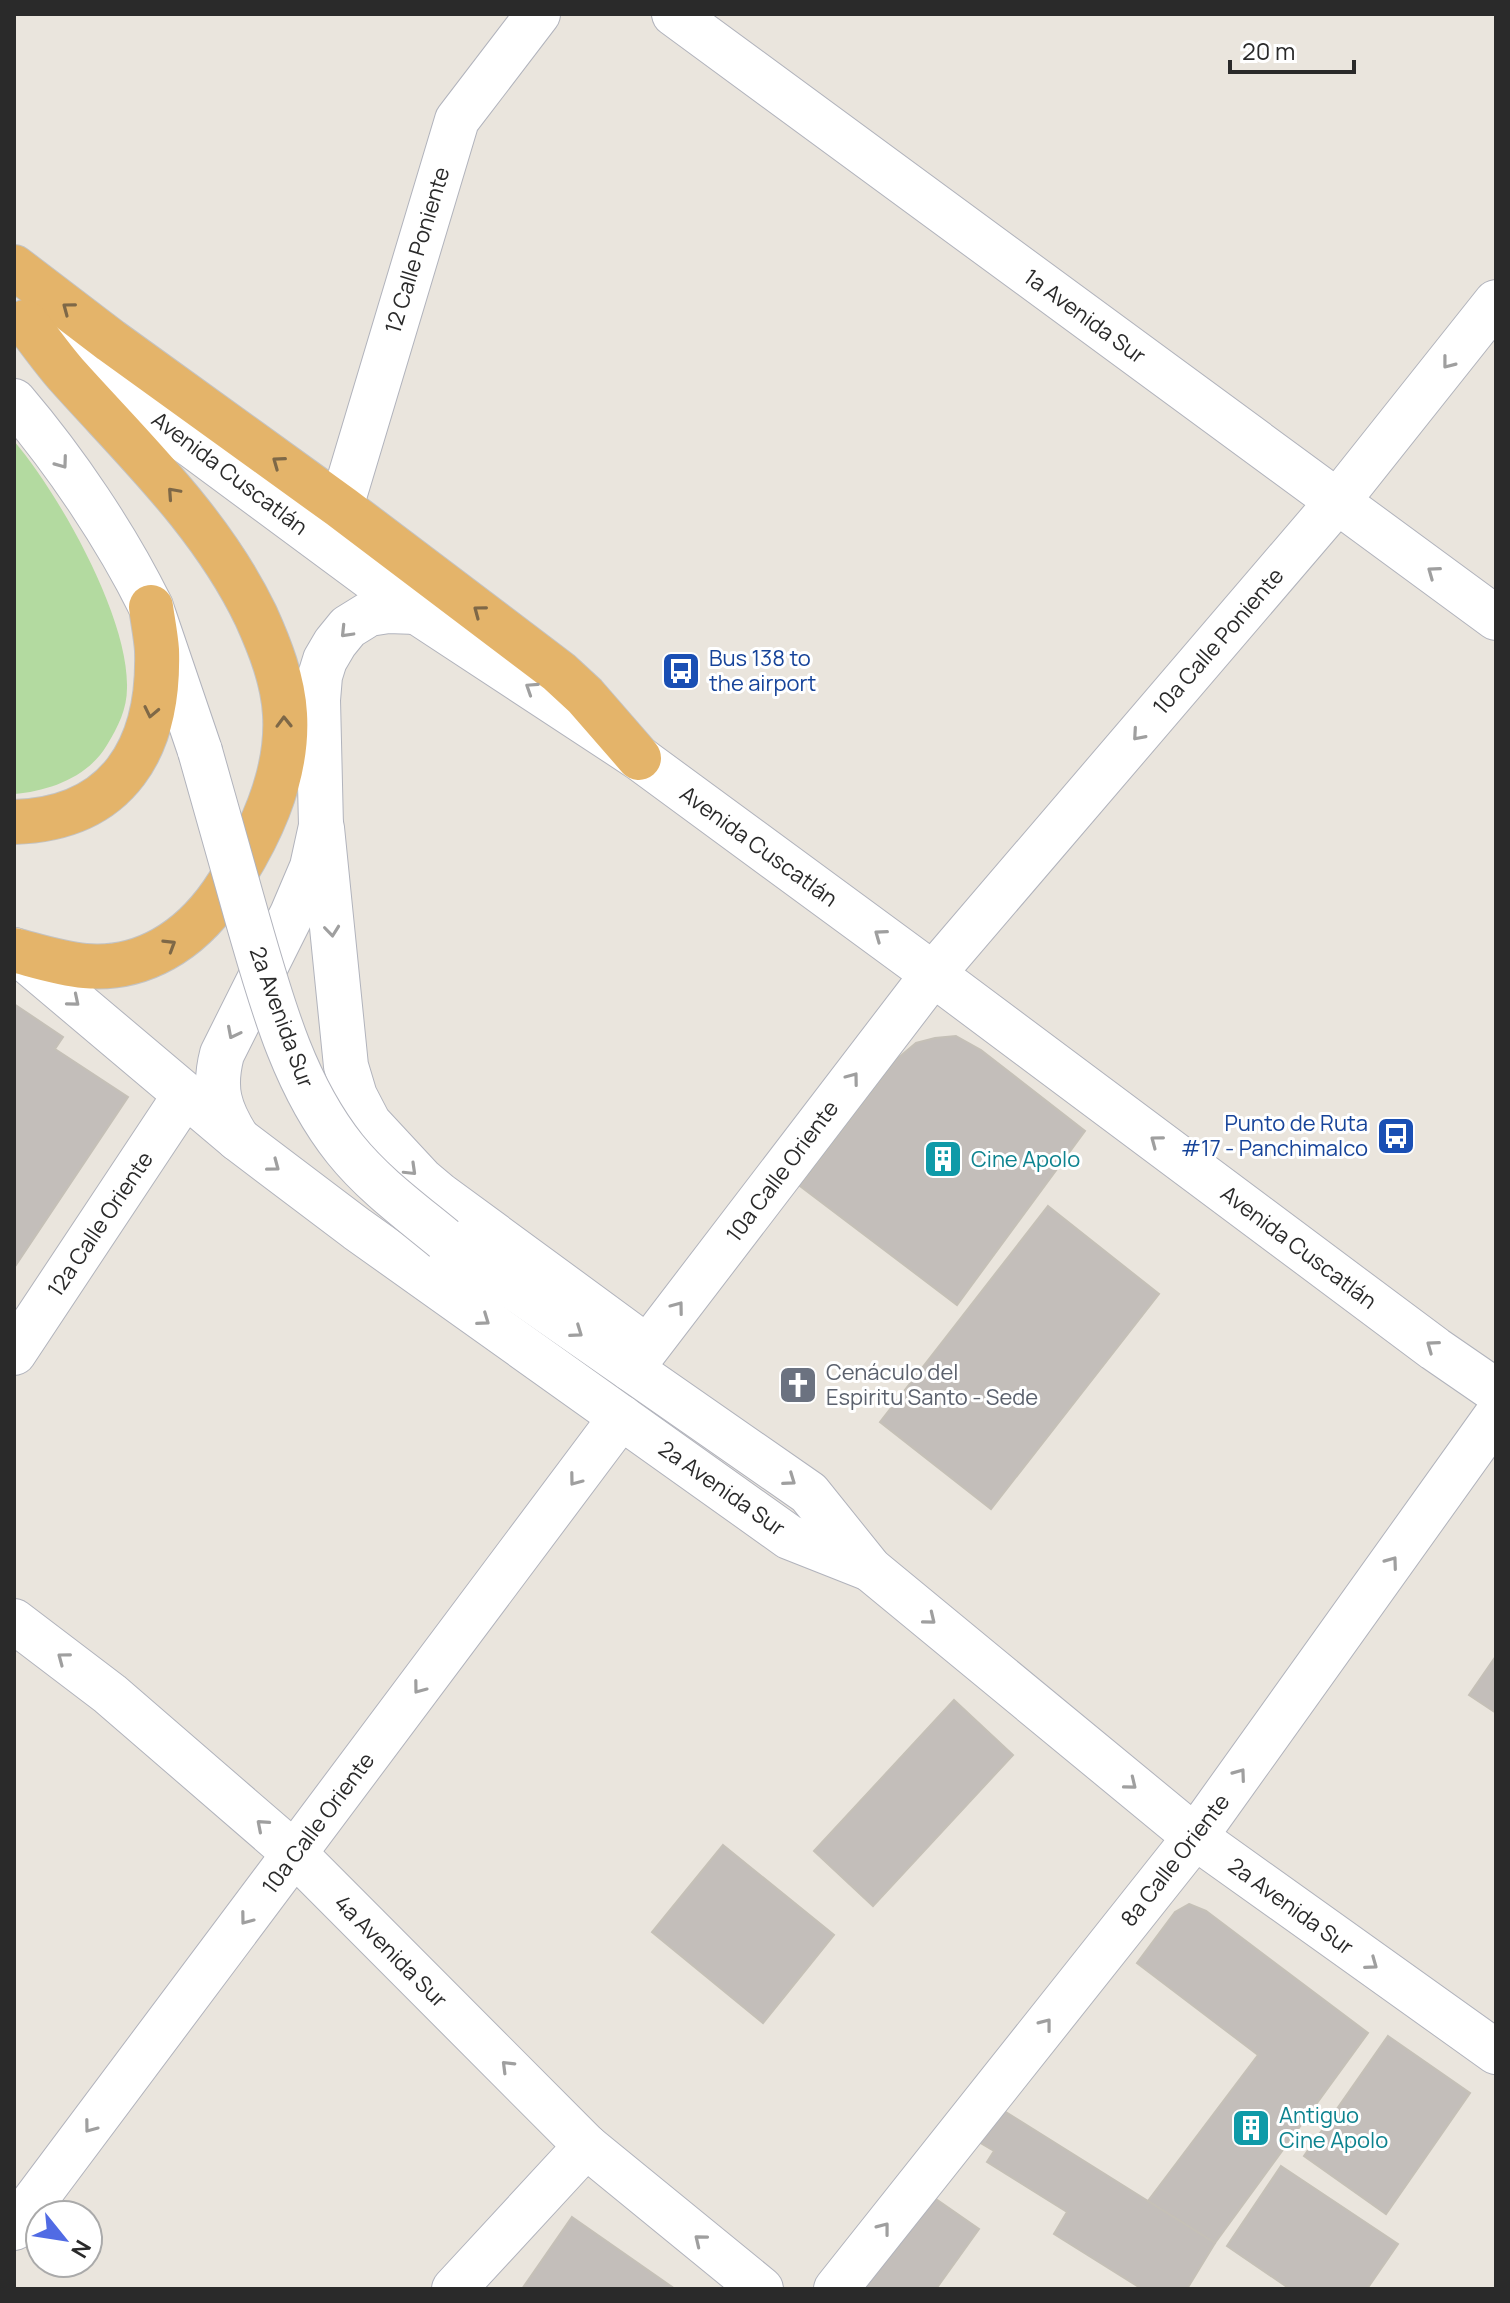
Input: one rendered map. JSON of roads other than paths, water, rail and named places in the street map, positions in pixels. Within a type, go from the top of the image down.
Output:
[{"type":"highway","points":[[14,267],[341,507],[559,672],[585,696],[639,758]]},
{"type":"highway","points":[[14,950],[85,966],[127,964],[161,952],[193,929],[209,912],[245,860],[258,835],[277,776],[285,715],[272,653],[241,586],[222,556],[194,515],[63,371],[20,318]]},
{"type":"highway","points":[[14,822],[31,821],[80,808],[115,786],[131,766],[144,743],[156,681],[157,648],[151,607]]},
{"type":"street","name":"12 Calle Poniente","points":[[341,507],[457,120],[538,14]]},
{"type":"street","name":"1a Avenida Sur","points":[[674,14],[1496,618]]},
{"type":"street","name":"10a Calle Poniente","points":[[933,974],[1337,502],[1496,302]]},
{"type":"street","name":"Avenida Cuscatlán","points":[[20,318],[417,612],[639,758],[1435,1349],[1496,1391]]},
{"type":"street","name":"2a Avenida Sur","points":[[14,401],[92,505],[151,607],[200,751],[269,993],[296,1066],[319,1113],[345,1149],[375,1182],[444,1239],[639,1358]]},
{"type":"street","points":[[238,1139],[223,1116],[217,1091],[217,1074],[222,1054],[312,867],[321,826],[318,700],[325,660],[348,627],[369,614],[417,612]]},
{"type":"street","name":"2a Avenida Sur","points":[[321,826],[346,1066],[355,1096],[369,1123],[405,1164],[639,1358],[809,1493],[870,1569],[1195,1837],[1496,2052]]},
{"type":"street","name":"2a Avenida Sur","points":[[14,950],[238,1139],[357,1229],[789,1537],[870,1569]]},
{"type":"street","name":"10a Calle Oriente","points":[[639,1358],[933,974]]},
{"type":"street","name":"12a Calle Oriente","points":[[14,1353],[185,1095]]},
{"type":"street","name":"8a Calle Oriente","points":[[836,2289],[1195,1837],[1496,1416]]},
{"type":"street","name":"10a Calle Oriente","points":[[14,2228],[621,1417]]},
{"type":"street","name":"4a Avenida Sur","points":[[14,1621],[110,1694],[295,1854],[586,2146],[761,2289]]},
{"type":"street","points":[[454,2289],[586,2146]]},
{"type":"place","name":"Bus 138 to the airport","points":[[681,671]]},
{"type":"place","name":"Punto de Ruta #17 - Panchimalco","points":[[1396,1136]]},
{"type":"place","name":"Cine Apolo","points":[[943,1159]]},
{"type":"place","name":"Cenáculo del Espiritu Santo - Sede","points":[[798,1385]]},
{"type":"place","name":"Antiguo Cine Apolo","points":[[1251,2128]]}]
